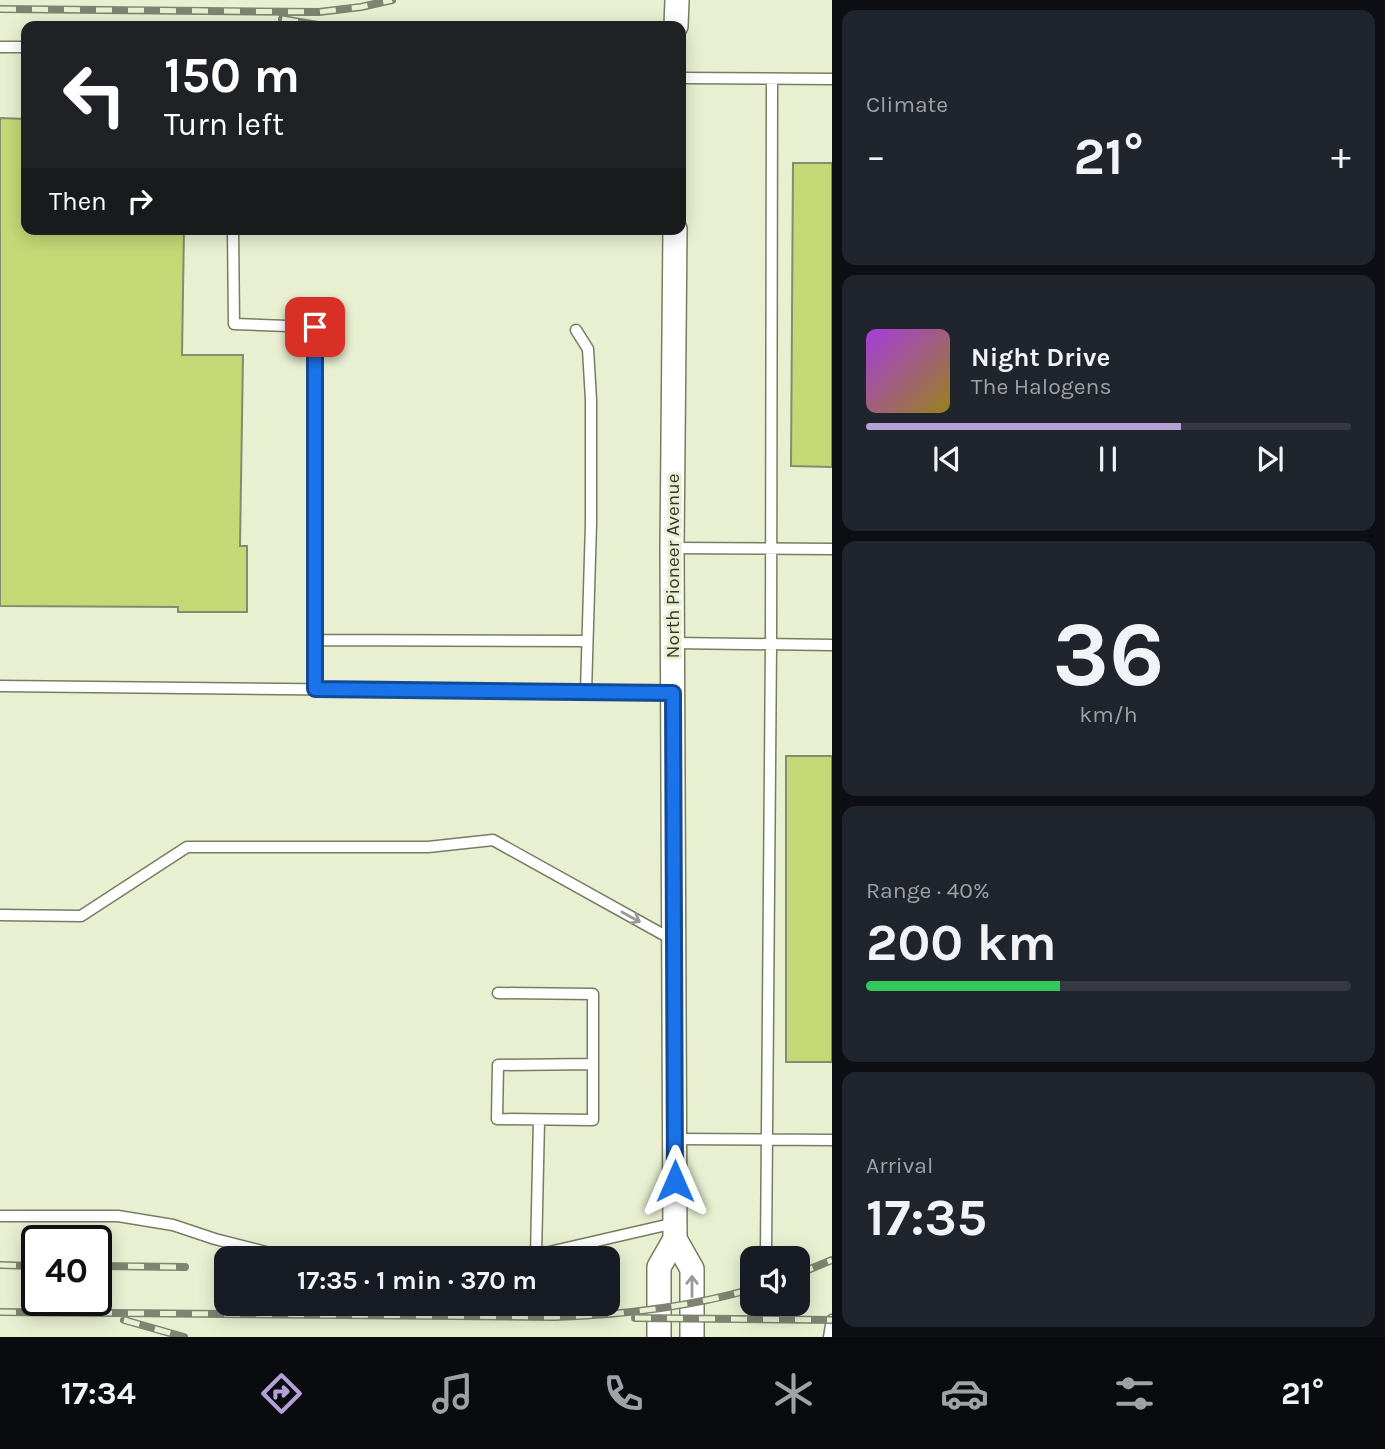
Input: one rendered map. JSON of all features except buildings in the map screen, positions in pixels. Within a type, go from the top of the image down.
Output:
[{"type":"street","points":[[676,21],[677,0]]},
{"type":"street","name":"North Pioneer Avenue","points":[[659,1337],[659,1267],[675,1231],[672,548],[675,235]]},
{"type":"street","name":"North Pioneer Avenue","points":[[675,1231],[692,1269],[692,1337]]},
{"type":"lane","points":[[0,47],[21,47]]},
{"type":"lane","points":[[686,78],[832,79]]},
{"type":"lane","points":[[766,1246],[772,79]]},
{"type":"lane","points":[[233,235],[234,324],[315,327],[315,689]]},
{"type":"lane","points":[[576,330],[589,349],[591,400],[591,523],[586,692]]},
{"type":"lane","points":[[672,548],[832,549]]},
{"type":"lane","points":[[315,640],[587,640]]},
{"type":"lane","points":[[673,643],[832,645]]},
{"type":"lane","points":[[0,686],[673,693]]},
{"type":"lane","points":[[0,915],[81,916],[187,847],[428,847],[493,840],[674,940]]},
{"type":"lane","points":[[498,993],[593,994],[593,1064],[593,1120],[497,1119],[498,1065],[593,1064]]},
{"type":"lane","points":[[536,1246],[539,1120]]},
{"type":"lane","points":[[675,1139],[832,1140]]},
{"type":"lane","points":[[0,1216],[118,1216],[173,1224],[240,1246]]},
{"type":"lane","points":[[588,1246],[675,1231]]},
{"type":"lane","points":[[829,1337],[832,1320]]},
{"type":"railway","points":[[0,9],[319,12],[392,0]]},
{"type":"railway","points":[[282,19],[294,21]]},
{"type":"railway","points":[[810,1269],[832,1260]]},
{"type":"railway","points":[[0,1265],[21,1266]]},
{"type":"railway","points":[[112,1266],[185,1267]]},
{"type":"railway","points":[[0,1312],[555,1317],[655,1309],[740,1292]]},
{"type":"railway","points":[[635,1318],[832,1320]]},
{"type":"railway","points":[[124,1320],[184,1337]]},
{"type":"route","points":[[315,327],[315,689],[673,693],[675,1181]]}]
